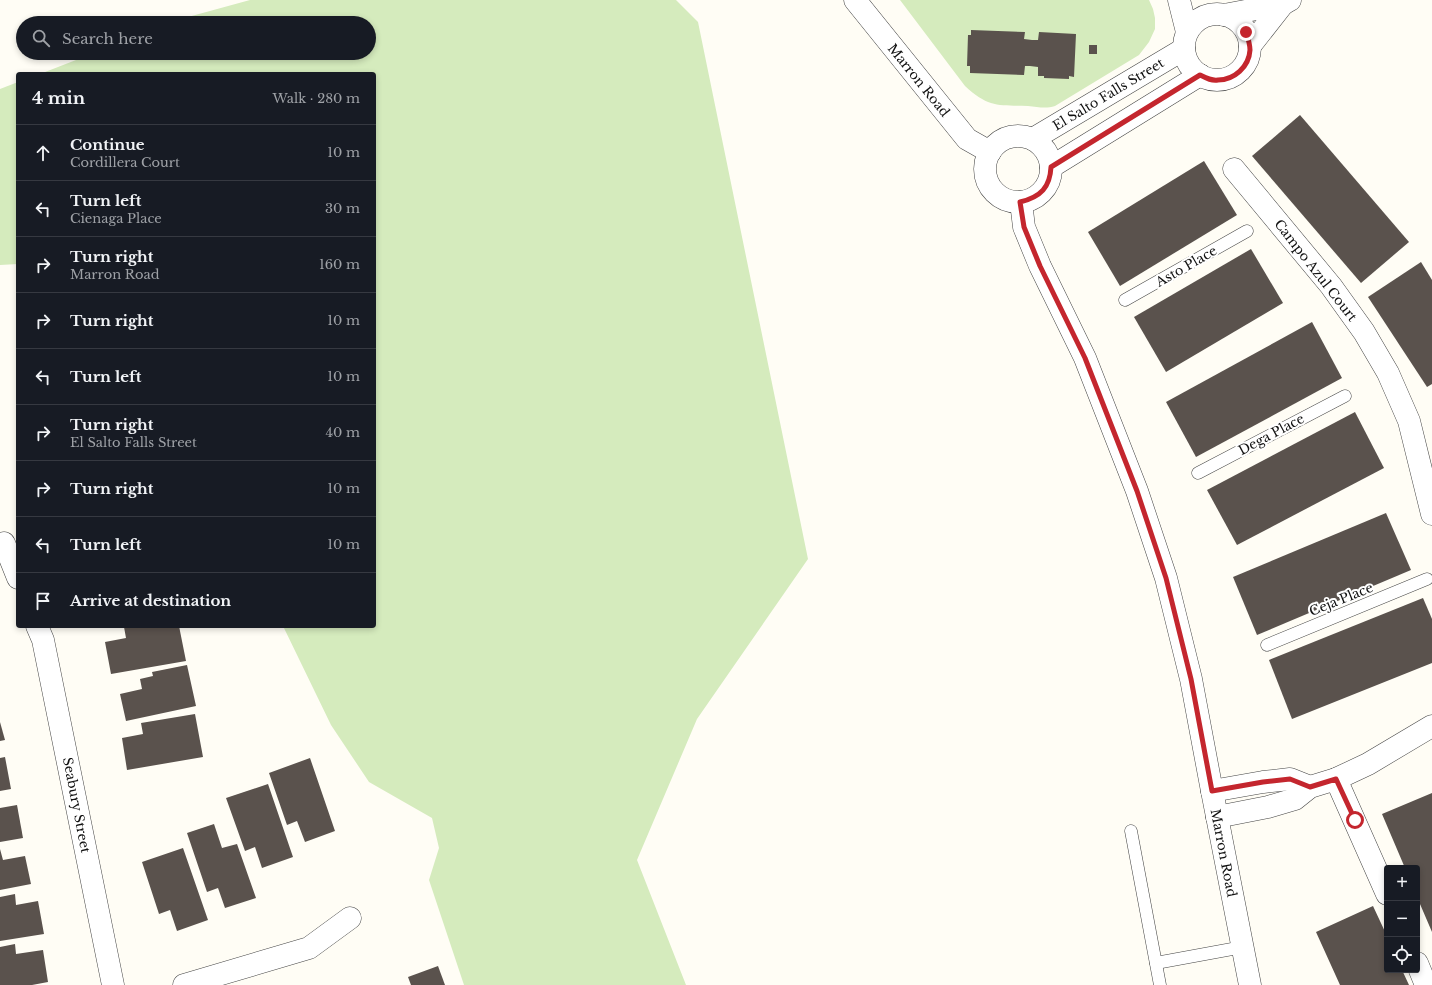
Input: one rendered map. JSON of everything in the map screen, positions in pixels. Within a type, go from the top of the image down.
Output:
[{"type":"street","name":"Marron Road","points":[[855,0],[967,139],[990,152]]},
{"type":"street","points":[[1179,0],[1189,64],[1200,75],[1208,79],[1218,80],[1236,75],[1243,68],[1248,60],[1250,41],[1241,24],[1233,18],[1213,10]]},
{"type":"street","points":[[1186,41],[1199,19],[1206,16],[1213,10],[1286,2]]},
{"type":"street","points":[[1250,46],[1286,2]]},
{"type":"street","name":"El Salto Falls Street","points":[[1033,139],[1186,41]]},
{"type":"street","points":[[1051,167],[1200,75]]},
{"type":"street","points":[[1010,136],[1021,136],[1033,139],[1042,146],[1048,155],[1051,167],[1050,177],[1046,186],[1039,194],[1030,200],[1020,202],[1010,201],[1000,197],[993,190],[988,181],[985,171],[986,159],[1000,141],[1010,136]]},
{"type":"street","name":"Campo Azul Court","points":[[1234,169],[1261,223],[1331,286],[1364,332],[1382,376],[1409,421],[1432,514]]},
{"type":"street","name":"Marron Road","points":[[1020,202],[1024,227],[1040,266],[1085,358],[1137,491],[1166,578],[1191,679],[1250,985]]},
{"type":"street","points":[[4,543],[16,573]]},
{"type":"street","name":"Seabury Street","points":[[38,628],[43,640],[113,985]]},
{"type":"street","points":[[1217,817],[1268,807],[1295,799],[1310,787],[1336,779],[1368,764],[1432,726]]},
{"type":"street","points":[[1212,791],[1290,779],[1310,787]]},
{"type":"street","points":[[1336,779],[1384,887]]},
{"type":"street","points":[[184,985],[309,948],[350,918]]},
{"type":"street","points":[[1420,970],[1426,985]]},
{"type":"lane","name":"Asto Place","points":[[1125,300],[1261,223]]},
{"type":"lane","name":"Dega Place","points":[[1198,473],[1345,396]]},
{"type":"lane","name":"Ceja Place","points":[[1267,645],[1426,579]]},
{"type":"lane","points":[[1131,831],[1160,985]]},
{"type":"lane","points":[[1156,963],[1243,947]]},
{"type":"green space","points":[[250,0],[676,0],[698,22],[808,559],[697,719],[637,860],[686,985],[464,985],[429,880],[439,848],[432,818],[369,782],[331,725],[284,628],[376,628],[376,72],[45,72],[76,60],[376,60],[376,16],[192,16]]},
{"type":"green space","points":[[900,0],[1149,0],[1155,18],[1155,29],[1149,42],[1139,55],[1055,106],[1045,108],[1001,105],[988,102],[965,86]]},
{"type":"green space","points":[[16,83],[16,264],[0,265],[0,89]]},
{"type":"building","points":[[971,30],[1025,32],[1024,39],[1032,40],[1038,40],[1039,32],[1076,34],[1074,77],[1069,76],[1069,79],[1044,78],[1044,76],[1038,76],[1038,67],[1030,66],[1025,66],[1024,75],[970,73],[970,66],[967,66],[968,35],[971,35]]},
{"type":"building","points":[[1089,45],[1097,45],[1097,54],[1089,54]]},
{"type":"building","points":[[1300,115],[1409,242],[1361,283],[1252,156]]},
{"type":"building","points":[[1204,161],[1237,215],[1120,286],[1088,232]]},
{"type":"building","points":[[1251,249],[1283,303],[1166,372],[1134,317]]},
{"type":"building","points":[[1421,262],[1432,280],[1432,384],[1427,387],[1368,297]]},
{"type":"building","points":[[1312,322],[1342,378],[1196,457],[1166,402]]},
{"type":"building","points":[[1355,412],[1384,468],[1237,545],[1207,490]]},
{"type":"building","points":[[1386,513],[1411,570],[1257,635],[1233,577]]},
{"type":"building","points":[[1423,598],[1432,619],[1432,663],[1292,719],[1269,660]]},
{"type":"building","points":[[124,628],[179,628],[186,661],[111,674],[105,642],[126,638]]},
{"type":"building","points":[[187,665],[196,706],[126,721],[120,694],[142,689],[140,679],[153,676],[152,672]]},
{"type":"building","points":[[195,714],[203,757],[127,770],[122,738],[143,734],[141,723]]},
{"type":"building","points":[[0,722],[5,740],[0,741]]},
{"type":"building","points":[[5,757],[11,789],[0,791],[0,758]]},
{"type":"building","points":[[310,758],[335,831],[305,842],[297,821],[287,825],[269,773]]},
{"type":"building","points":[[268,784],[293,857],[262,868],[255,847],[245,851],[226,798]]},
{"type":"building","points":[[1432,793],[1432,932],[1420,904],[1420,865],[1404,865],[1382,814]]},
{"type":"building","points":[[17,805],[23,838],[0,842],[0,808]]},
{"type":"building","points":[[214,824],[222,848],[237,844],[256,898],[225,908],[218,888],[207,892],[187,833]]},
{"type":"building","points":[[183,848],[208,920],[177,931],[170,910],[159,914],[142,862]]},
{"type":"building","points":[[0,849],[3,860],[25,856],[31,884],[0,890]]},
{"type":"building","points":[[15,894],[16,905],[38,901],[44,934],[0,941],[0,897]]},
{"type":"building","points":[[1373,906],[1384,930],[1384,973],[1403,973],[1409,985],[1340,985],[1316,932]]},
{"type":"building","points":[[15,944],[16,954],[43,950],[48,982],[32,985],[0,985],[0,947]]},
{"type":"building","points":[[438,966],[445,985],[411,985],[408,977]]},
{"type":"route","points":[[1246,32],[1250,41],[1248,60],[1236,75],[1218,80],[1208,79],[1200,75],[1051,167],[1050,177],[1046,186],[1039,194],[1030,200],[1020,202],[1024,227],[1040,266],[1085,358],[1137,491],[1166,578],[1191,679],[1212,791],[1290,779],[1310,787],[1336,779],[1355,820]]}]
